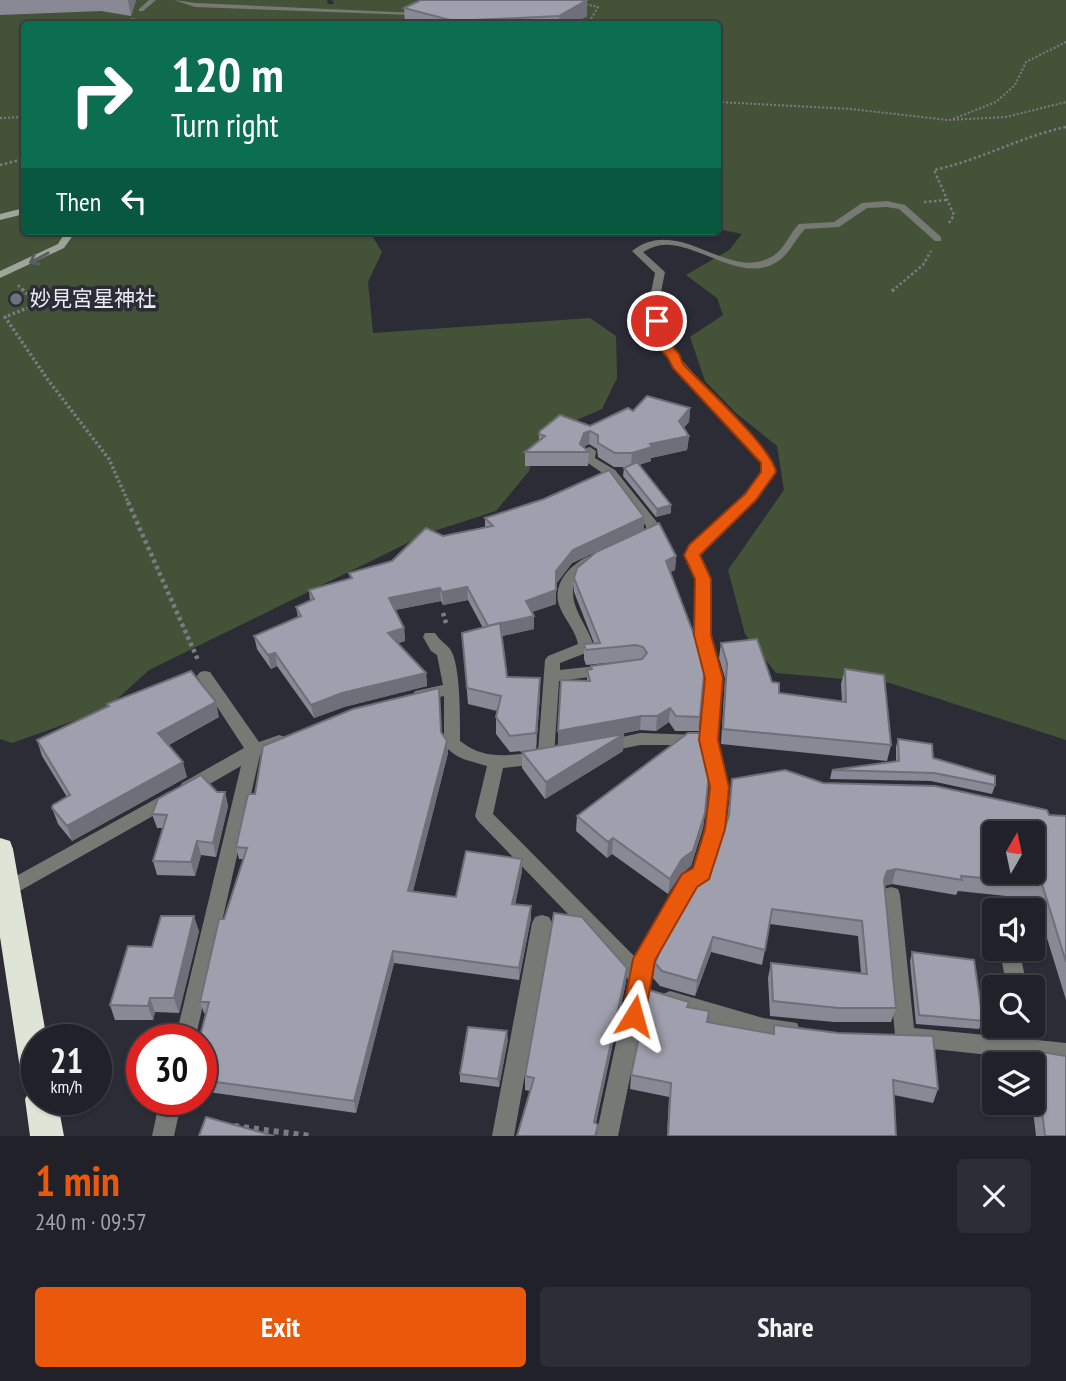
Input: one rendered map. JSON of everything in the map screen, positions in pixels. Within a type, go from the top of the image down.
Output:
[{"type":"highway","points":[[0,849],[29,1024]]},
{"type":"highway","points":[[44,1115],[47,1136]]},
{"type":"main road","points":[[0,217],[21,212]]},
{"type":"main road","points":[[0,275],[61,246],[68,235]]},
{"type":"street","points":[[141,10],[153,0]]},
{"type":"street","points":[[177,0],[195,5],[253,5],[414,13]]},
{"type":"street","points":[[243,0],[253,5]]},
{"type":"street","points":[[132,20],[137,21]]},
{"type":"street","points":[[607,1136],[644,959],[689,881],[701,873],[727,787],[709,740],[714,678],[703,635],[703,579],[692,555],[694,549],[751,497],[769,472],[768,463],[712,400],[682,372],[674,357],[656,336],[657,321],[652,312],[660,272],[637,251],[667,240],[729,262],[771,261],[777,258],[802,226],[836,225],[865,205],[887,204],[902,207],[938,239]]},
{"type":"street","points":[[590,451],[588,460],[611,473],[653,526],[651,535],[635,542]]},
{"type":"street","points":[[430,637],[436,647],[444,652],[452,689],[452,744],[464,753],[496,763],[552,757],[555,656],[586,647],[585,638],[566,604],[564,588],[578,566],[610,552]]},
{"type":"street","points":[[554,676],[621,669]]},
{"type":"street","points":[[190,1024],[253,751],[251,743],[205,676]]},
{"type":"street","points":[[407,698],[452,689]]},
{"type":"street","points":[[0,894],[253,751],[300,733]]},
{"type":"street","points":[[586,751],[640,739],[709,740]]},
{"type":"street","points":[[496,763],[484,816],[629,964],[653,995],[763,1027],[810,1033]]},
{"type":"street","points":[[891,895],[905,1035]]},
{"type":"street","points":[[503,1136],[542,923]]},
{"type":"street","points":[[883,1035],[1028,1047],[1066,1053]]},
{"type":"street","points":[[1026,1038],[1028,1047]]},
{"type":"street","points":[[163,1136],[168,1115]]},
{"type":"path","points":[[576,2],[598,8],[590,21]]},
{"type":"path","points":[[948,120],[996,102],[1015,85],[1020,69],[1026,62],[1066,42]]},
{"type":"path","points":[[721,102],[851,109],[948,120],[1006,117],[1066,102]]},
{"type":"path","points":[[0,118],[21,117]]},
{"type":"path","points":[[892,290],[923,265],[954,215],[934,170],[967,163],[1029,135],[1066,127]]},
{"type":"path","points":[[0,165],[21,160]]},
{"type":"path","points":[[8,285],[17,284],[37,304],[5,317],[48,380],[109,459],[189,638]]},
{"type":"path","points":[[221,1124],[311,1136]]},
{"type":"green space","points":[[0,0],[327,0],[328,4],[334,4],[332,0],[1066,0],[1066,740],[890,683],[776,673],[745,634],[728,570],[784,490],[777,446],[736,413],[705,381],[690,337],[723,315],[717,298],[686,275],[729,250],[742,234],[721,230],[721,21],[21,21],[21,235],[371,235],[382,252],[368,282],[373,333],[590,318],[616,336],[617,378],[602,409],[556,429],[536,446],[529,471],[496,511],[428,533],[149,670],[105,710],[12,743],[0,739]]},
{"type":"building","points":[[421,0],[587,0],[559,16],[454,21],[404,8]]},
{"type":"building","points":[[647,396],[690,408],[679,421],[689,436],[650,444],[652,447],[632,453],[615,453],[598,443],[598,435],[590,431],[584,433],[580,444],[589,452],[525,452],[545,436],[539,434],[540,431],[560,415],[590,426],[628,408],[633,411]]},
{"type":"building","points":[[637,462],[671,505],[657,509],[624,468]]},
{"type":"building","points":[[609,470],[644,517],[573,550],[556,571],[556,590],[526,601],[534,616],[488,626],[467,587],[442,592],[440,588],[389,598],[404,628],[388,633],[426,673],[342,693],[311,705],[275,653],[268,655],[254,636],[301,616],[296,607],[314,599],[309,590],[352,578],[349,573],[392,561],[426,528],[443,536],[493,526],[485,518],[544,499]]},
{"type":"building","points":[[659,523],[676,556],[666,561],[705,664],[700,717],[676,716],[670,708],[657,716],[641,716],[558,731],[561,680],[590,681],[587,670],[592,669],[591,666],[642,659],[647,653],[643,647],[636,645],[586,650],[584,644],[600,643],[574,578],[577,568],[596,552]]},
{"type":"building","points":[[500,623],[507,677],[540,678],[536,733],[510,736],[496,717],[501,696],[467,688],[462,633]]},
{"type":"building","points":[[757,639],[772,682],[779,683],[779,693],[846,702],[845,669],[884,675],[891,745],[723,729],[727,663],[721,643]]},
{"type":"building","points":[[191,671],[216,702],[158,733],[183,762],[67,826],[52,808],[70,795],[37,740],[109,706],[107,704]]},
{"type":"building","points":[[439,688],[441,732],[447,741],[408,891],[456,897],[466,851],[522,859],[512,904],[531,906],[519,968],[393,951],[354,1101],[217,1082],[217,1024],[203,1024],[209,1002],[200,1002],[219,919],[224,919],[247,848],[236,847],[248,794],[255,794],[263,746],[353,709]]},
{"type":"building","points":[[688,733],[702,733],[709,772],[705,813],[693,851],[682,859],[670,879],[613,838],[608,842],[577,816]]},
{"type":"building","points":[[624,734],[546,782],[522,752]]},
{"type":"building","points":[[898,739],[932,744],[933,758],[995,776],[995,785],[934,773],[832,770],[899,761]]},
{"type":"building","points":[[785,770],[823,783],[935,786],[1047,810],[1049,815],[1066,816],[1066,962],[1042,884],[1045,884],[1045,821],[982,821],[982,878],[961,876],[962,880],[896,869],[887,871],[884,880],[896,1008],[838,1008],[773,1001],[771,963],[867,974],[862,921],[772,909],[765,950],[713,937],[697,981],[662,971],[655,963],[680,904],[698,875],[715,859],[729,815],[732,779]]},
{"type":"building","points":[[201,775],[217,792],[225,792],[213,843],[197,841],[191,862],[153,861],[167,815],[152,814],[158,799]]},
{"type":"building","points":[[554,913],[582,917],[627,968],[594,1122],[598,1125],[595,1136],[517,1136],[534,1078],[525,1076]]},
{"type":"building","points":[[161,916],[194,916],[174,998],[150,998],[148,1006],[110,1005],[128,946],[152,947]]},
{"type":"building","points":[[912,952],[974,960],[982,1021],[919,1015]]},
{"type":"building","points":[[649,990],[689,1002],[687,1007],[709,1011],[707,1022],[774,1034],[774,1025],[838,1033],[933,1036],[938,1089],[893,1080],[896,1136],[668,1136],[671,1083],[631,1075]]},
{"type":"building","points":[[468,1027],[507,1031],[498,1079],[460,1074]]},
{"type":"building","points":[[1045,1053],[1066,1056],[1066,1136],[1045,1136],[1043,1115],[1045,1115]]},
{"type":"building","points":[[206,1117],[274,1136],[199,1136]]},
{"type":"place","name":"妙見宮星神社","points":[[16,299]]},
{"type":"route","points":[[634,1016],[639,992],[638,979],[644,959],[689,881],[701,873],[715,829],[719,787],[709,740],[714,678],[703,635],[703,579],[692,555],[694,549],[751,497],[769,472],[768,463],[753,445],[682,372],[674,357],[656,336],[657,321]]}]
